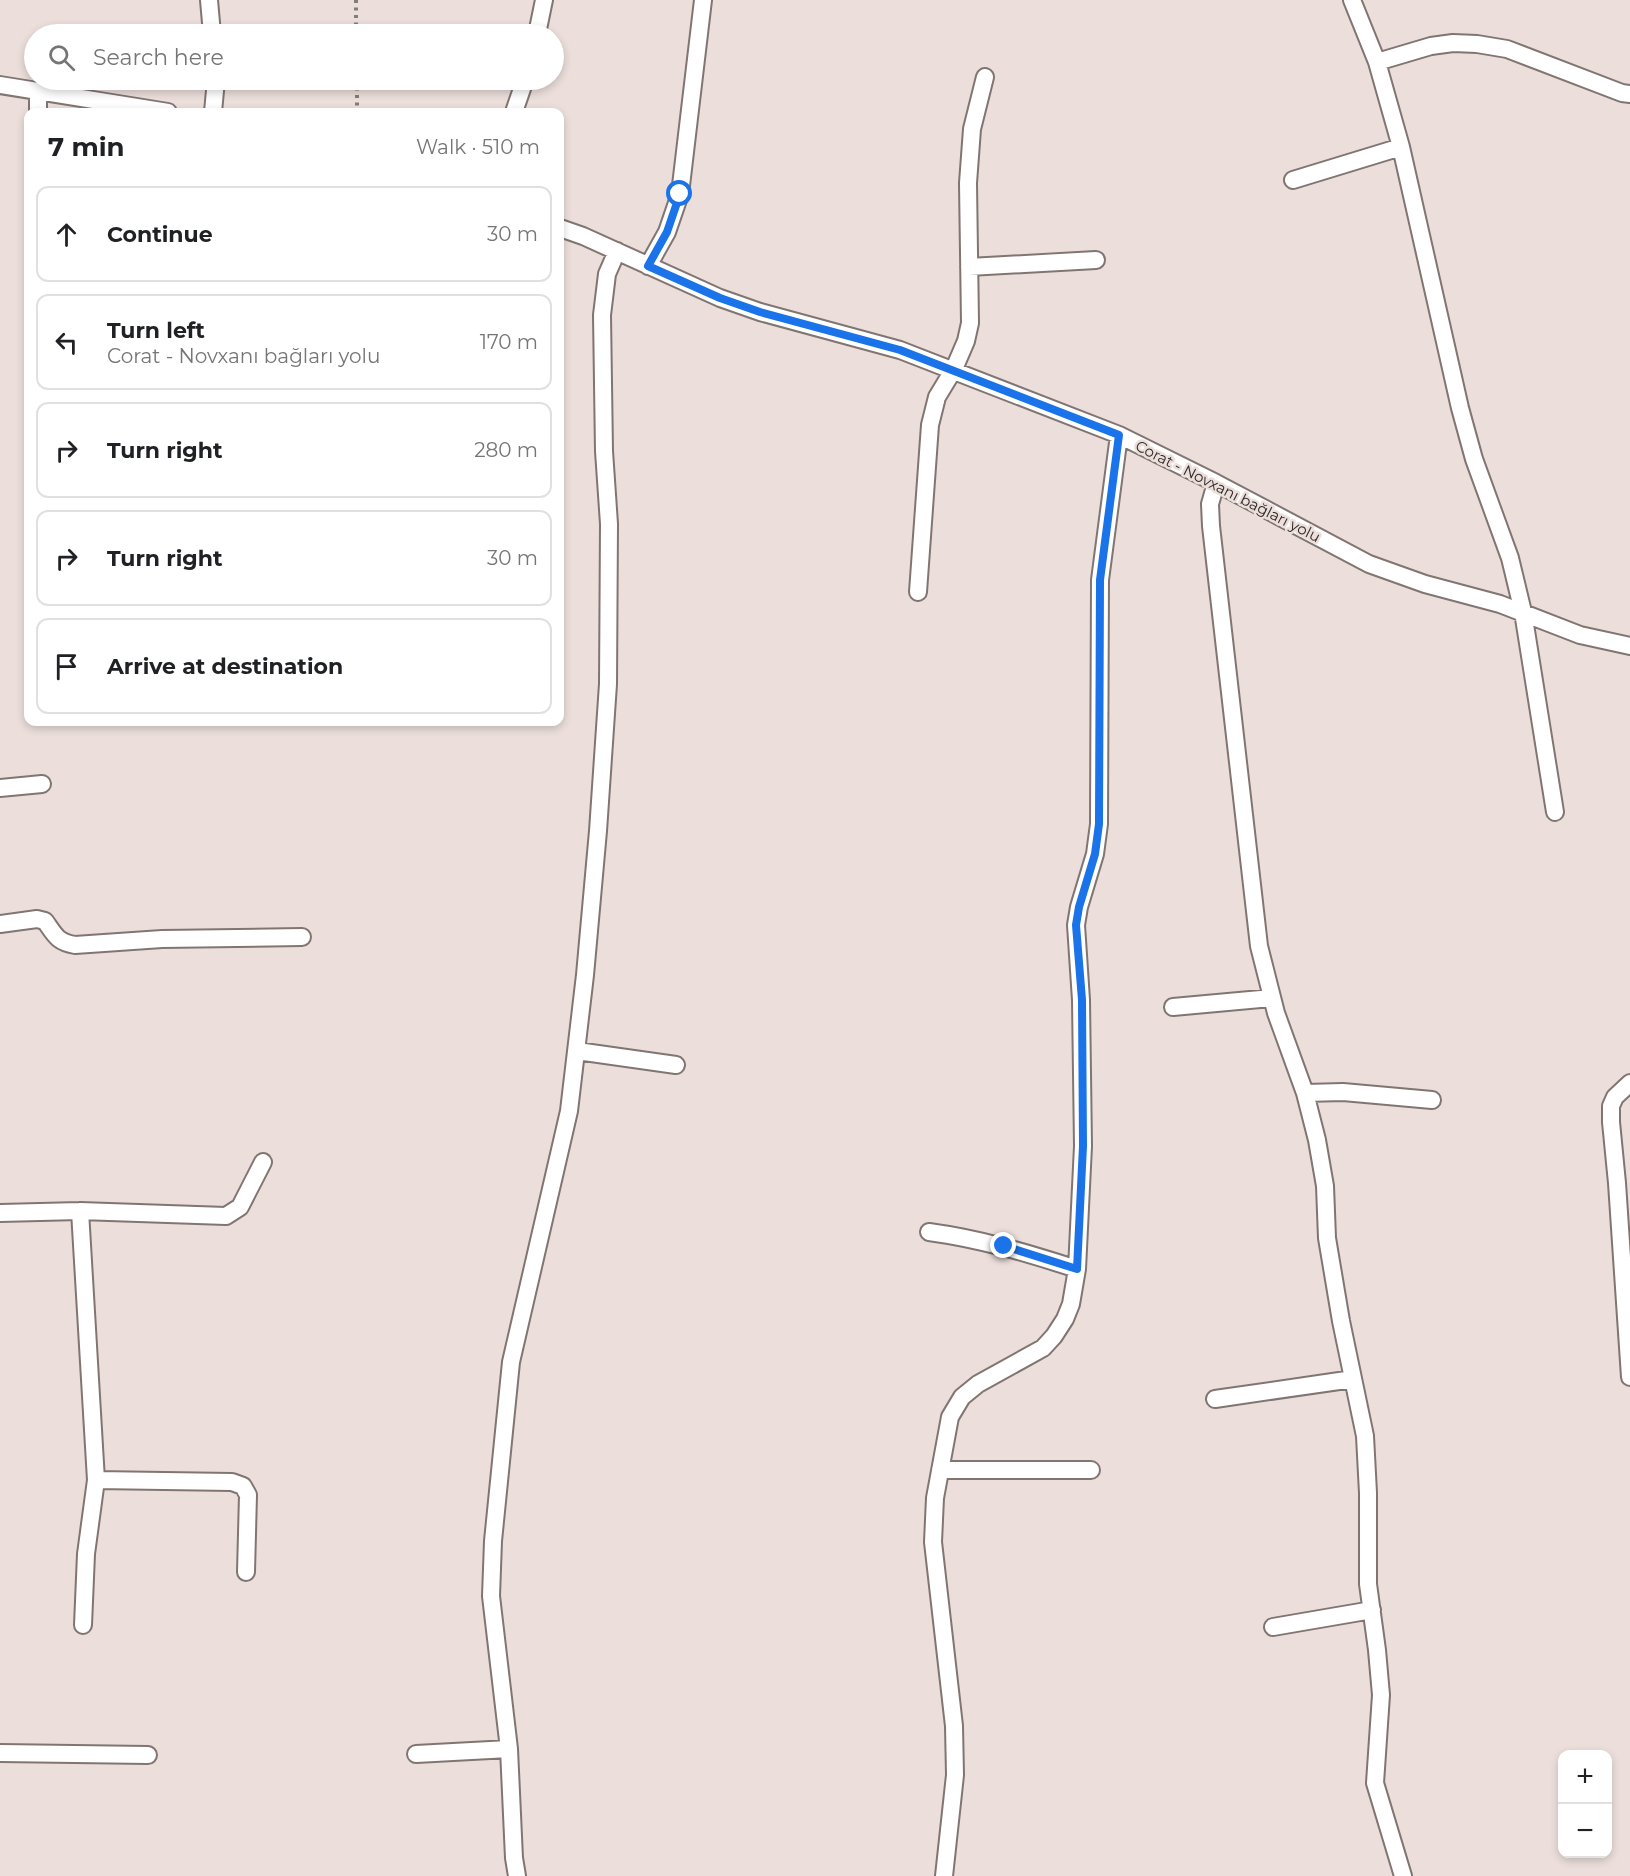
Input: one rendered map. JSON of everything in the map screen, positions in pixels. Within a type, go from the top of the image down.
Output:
[{"type":"street","points":[[208,0],[211,24]]},
{"type":"street","points":[[539,24],[544,0]]},
{"type":"street","points":[[648,266],[667,232],[680,194],[703,0]]},
{"type":"street","points":[[1352,0],[1377,62],[1401,147],[1460,408],[1474,459],[1510,558],[1523,612],[1555,812]]},
{"type":"street","points":[[1377,62],[1431,45],[1477,44],[1507,49],[1622,93],[1630,94]]},
{"type":"street","points":[[918,592],[930,425],[937,397],[954,369],[966,341],[970,323],[968,183],[972,129],[985,77]]},
{"type":"street","points":[[0,85],[24,89]]},
{"type":"street","points":[[27,90],[142,108]]},
{"type":"street","points":[[213,108],[215,90]]},
{"type":"street","points":[[515,108],[522,90]]},
{"type":"street","points":[[38,92],[39,108]]},
{"type":"street","points":[[1293,180],[1401,147]]},
{"type":"street","name":"Corat - Novxanı bağları yolu","points":[[564,230],[720,298],[760,312],[900,350],[954,369],[1119,435],[1216,483],[1369,564],[1394,574],[1500,604],[1580,635],[1630,646]]},
{"type":"street","points":[[517,1876],[514,1858],[509,1749],[491,1596],[493,1541],[511,1362],[569,1111],[577,1051],[597,843],[608,684],[609,524],[604,451],[602,315],[607,274],[617,252]]},
{"type":"street","points":[[969,267],[1096,260]]},
{"type":"street","points":[[944,1876],[956,1775],[954,1726],[933,1542],[935,1498],[950,1417],[962,1397],[978,1383],[1043,1348],[1054,1336],[1071,1304],[1077,1269],[1083,1146],[1082,1000],[1076,925],[1095,854],[1099,824],[1100,580],[1119,435]]},
{"type":"street","points":[[1216,483],[1210,504],[1211,525],[1259,946],[1272,998],[1305,1093],[1322,1163],[1327,1238],[1341,1321],[1365,1436],[1368,1460],[1368,1584],[1381,1695],[1374,1783],[1403,1876]]},
{"type":"street","points":[[0,788],[42,784]]},
{"type":"street","points":[[0,924],[37,919],[45,921],[56,938],[64,943],[75,945],[204,938],[302,938]]},
{"type":"street","points":[[1173,1007],[1272,998]]},
{"type":"street","points":[[577,1051],[676,1065]]},
{"type":"street","points":[[1630,1083],[1615,1097],[1611,1106],[1630,1377]]},
{"type":"street","points":[[1305,1093],[1343,1092],[1432,1100]]},
{"type":"street","points":[[0,1213],[80,1211],[226,1216],[240,1207],[263,1162]]},
{"type":"street","points":[[80,1211],[96,1480],[86,1554],[83,1625]]},
{"type":"street","points":[[929,1232],[964,1236],[1004,1246],[1077,1269]]},
{"type":"street","points":[[1215,1399],[1353,1379]]},
{"type":"street","points":[[940,1470],[1090,1470]]},
{"type":"street","points":[[96,1480],[232,1482],[243,1486],[248,1495],[246,1572]]},
{"type":"street","points":[[1273,1627],[1372,1610]]},
{"type":"street","points":[[416,1754],[509,1749]]},
{"type":"street","points":[[0,1753],[148,1755]]},
{"type":"path","points":[[356,0],[356,24]]},
{"type":"path","points":[[357,90],[357,108]]},
{"type":"route","points":[[680,194],[667,232],[648,266],[720,298],[760,312],[900,350],[954,369],[1119,435],[1100,580],[1099,824],[1095,854],[1076,925],[1082,1000],[1083,1146],[1077,1269],[1004,1246]]}]
